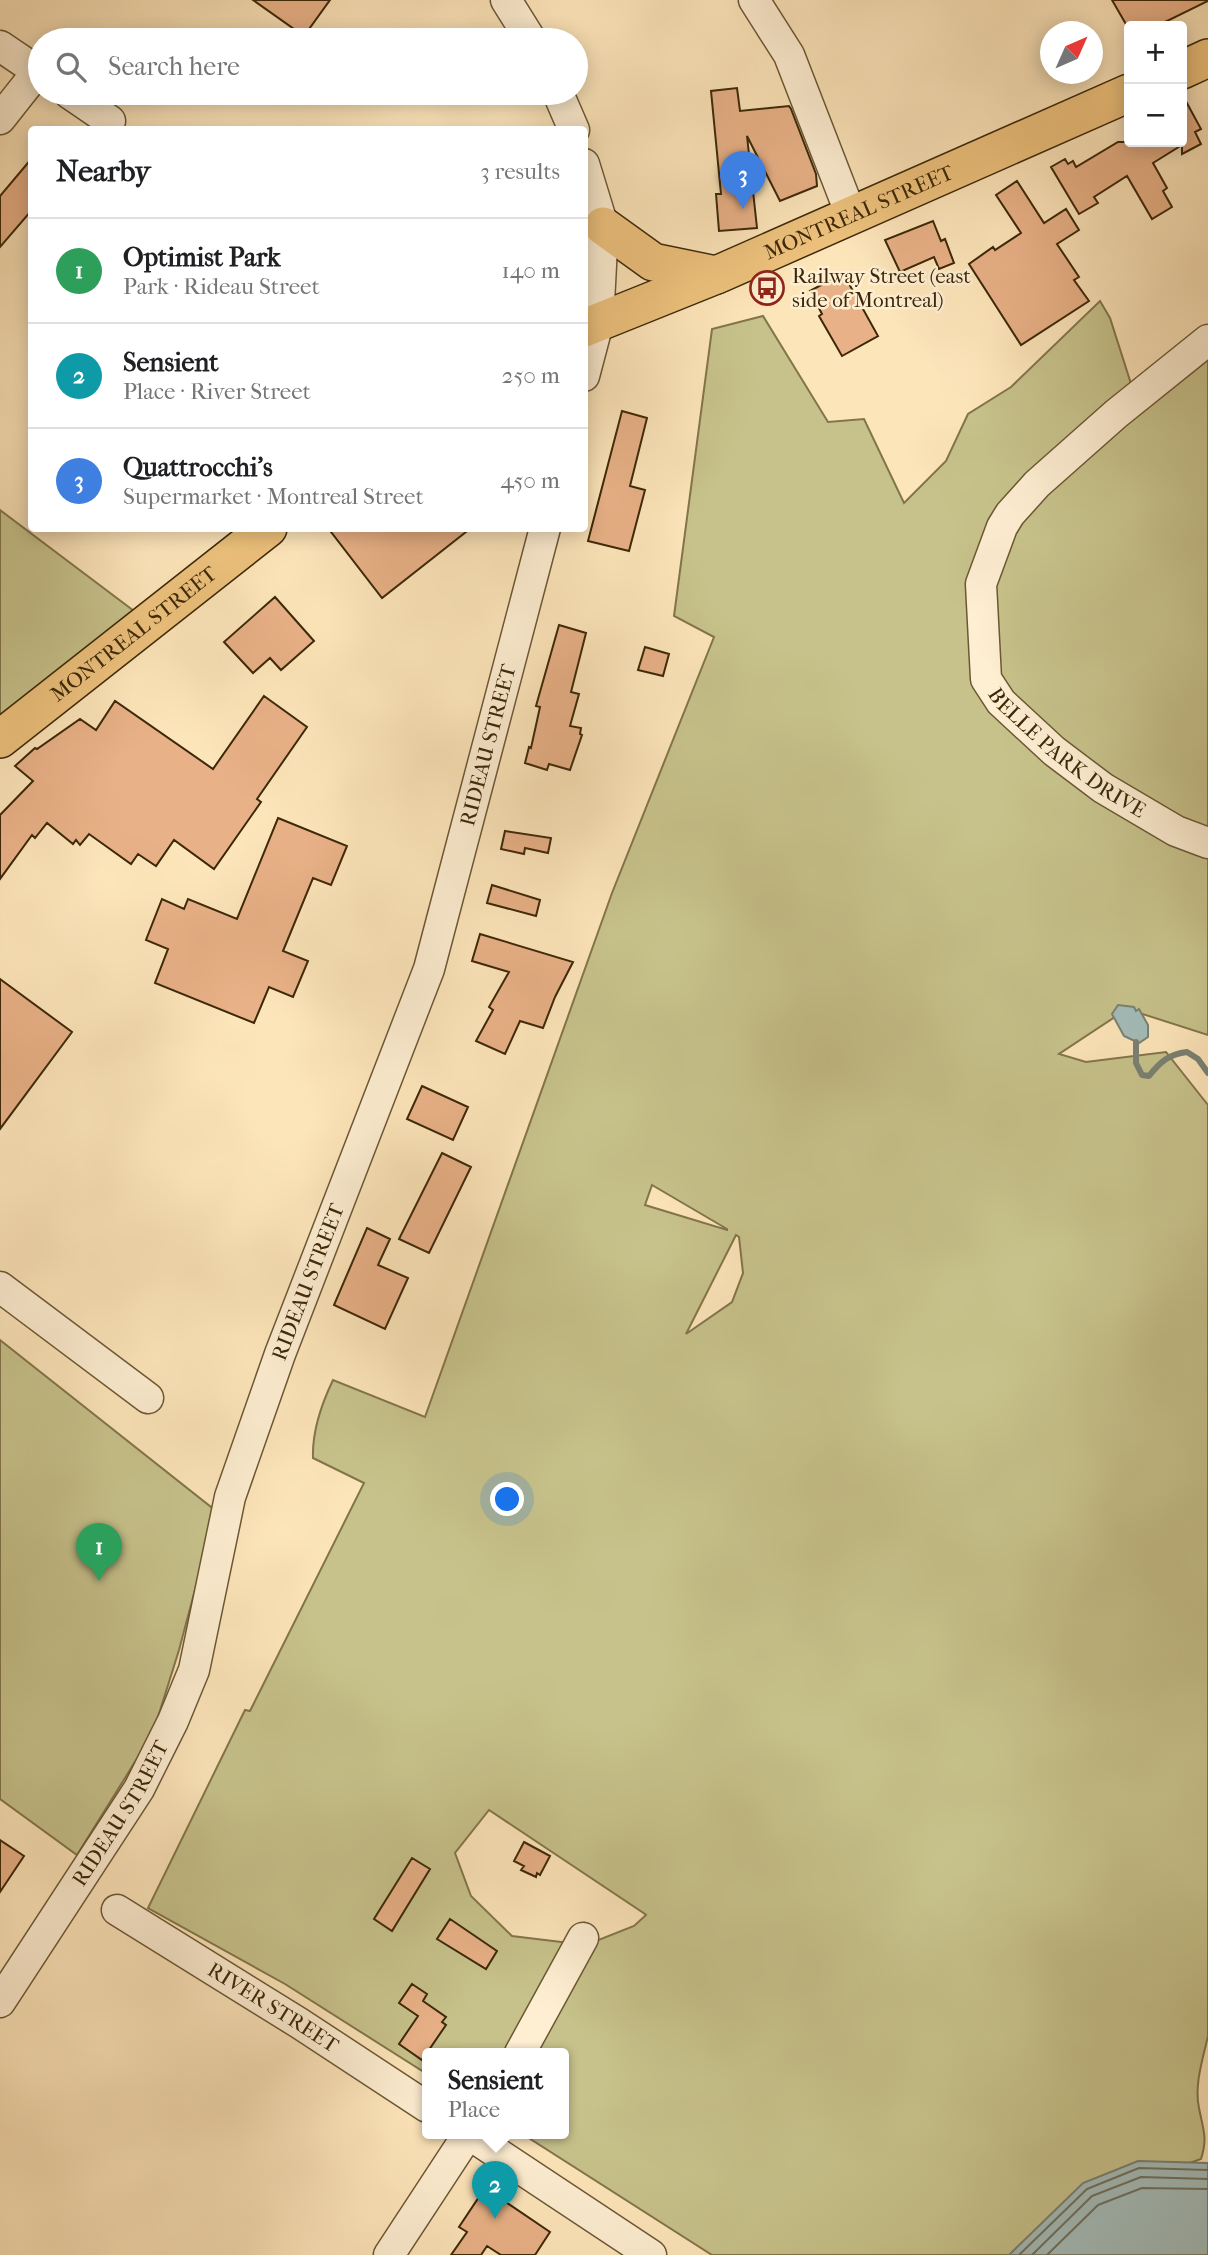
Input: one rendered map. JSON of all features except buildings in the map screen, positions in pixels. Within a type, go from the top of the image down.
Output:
[{"type":"main road","points":[[1187,68],[1208,58]]},
{"type":"main road","name":"MONTREAL STREET","points":[[592,325],[716,275],[1124,95]]},
{"type":"main road","points":[[603,226],[653,262],[716,275]]},
{"type":"main road","name":"MONTREAL STREET","points":[[0,739],[263,532]]},
{"type":"street","points":[[506,0],[524,28]]},
{"type":"street","points":[[754,0],[789,55],[851,215]]},
{"type":"street","points":[[0,46],[28,65]]},
{"type":"street","points":[[0,118],[28,85]]},
{"type":"street","points":[[87,105],[110,121]]},
{"type":"street","points":[[563,105],[572,126]]},
{"type":"street","points":[[588,177],[603,226],[588,350]]},
{"type":"street","name":"BELLE PARK DRIVE","points":[[1208,340],[1116,414],[1037,484],[1002,527],[981,584],[986,679],[1001,702],[1054,751],[1103,788],[1176,831],[1208,843]]},
{"type":"street","name":"RIDEAU STREET","points":[[0,2002],[139,1788],[173,1721],[194,1670],[230,1497],[280,1354],[429,969],[544,532]]},
{"type":"street","points":[[0,1287],[148,1398]]},
{"type":"street","name":"RIVER STREET","points":[[117,1910],[299,2023],[422,2104]]},
{"type":"street","points":[[523,2048],[583,1938]]},
{"type":"street","points":[[389,2255],[464,2139]]},
{"type":"street","points":[[477,2139],[651,2255]]},
{"type":"shaded area","points":[[1100,301],[1110,318],[1133,390],[985,532],[975,679],[1208,854],[1208,1035],[1127,1009],[1059,1054],[1086,1062],[1166,1052],[1208,1105],[1208,2036],[1198,2090],[1204,2145],[1201,2159],[1077,2203],[1018,2255],[712,2255],[530,2139],[569,2139],[569,2048],[422,2048],[422,2071],[285,1984],[148,1908],[245,1710],[250,1711],[364,1483],[313,1458],[318,1418],[333,1380],[425,1417],[612,893],[714,637],[674,616],[712,329],[763,316],[828,422],[864,419],[904,503],[946,461],[968,414],[1011,387]],"holes":[[[652,1185],[727,1229],[645,1205]],[[736,1235],[739,1237],[743,1273],[732,1302],[686,1334]],[[489,1810],[646,1915],[634,1926],[586,1945],[512,1936],[471,1896],[455,1853]]]},
{"type":"shaded area","points":[[1208,347],[1208,837],[1171,822],[1025,716],[989,663],[989,580],[1015,519]]},
{"type":"shaded area","points":[[0,510],[134,611],[2,716]]},
{"type":"shaded area","points":[[0,1340],[216,1511],[179,1650],[153,1733],[77,1855],[0,1799]]},
{"type":"water","points":[[1118,1005],[1134,1007],[1136,1011],[1139,1009],[1148,1025],[1148,1037],[1139,1043],[1124,1036],[1112,1014]]},
{"type":"water","points":[[1138,2161],[1208,2163],[1208,2255],[1009,2255],[1083,2183]]},
{"type":"waterway","points":[[1136,1042],[1136,1063],[1142,1075],[1149,1076],[1165,1060],[1187,1052],[1198,1059],[1208,1073]]},
{"type":"place","name":"Quattrocchi’s","points":[[743,209]]},
{"type":"place","name":"Railway Street (east side of Montreal)","points":[[767,288]]},
{"type":"place","name":"Optimist Park","points":[[99,1581]]},
{"type":"place","name":"Sensient","points":[[495,2219]]}]
